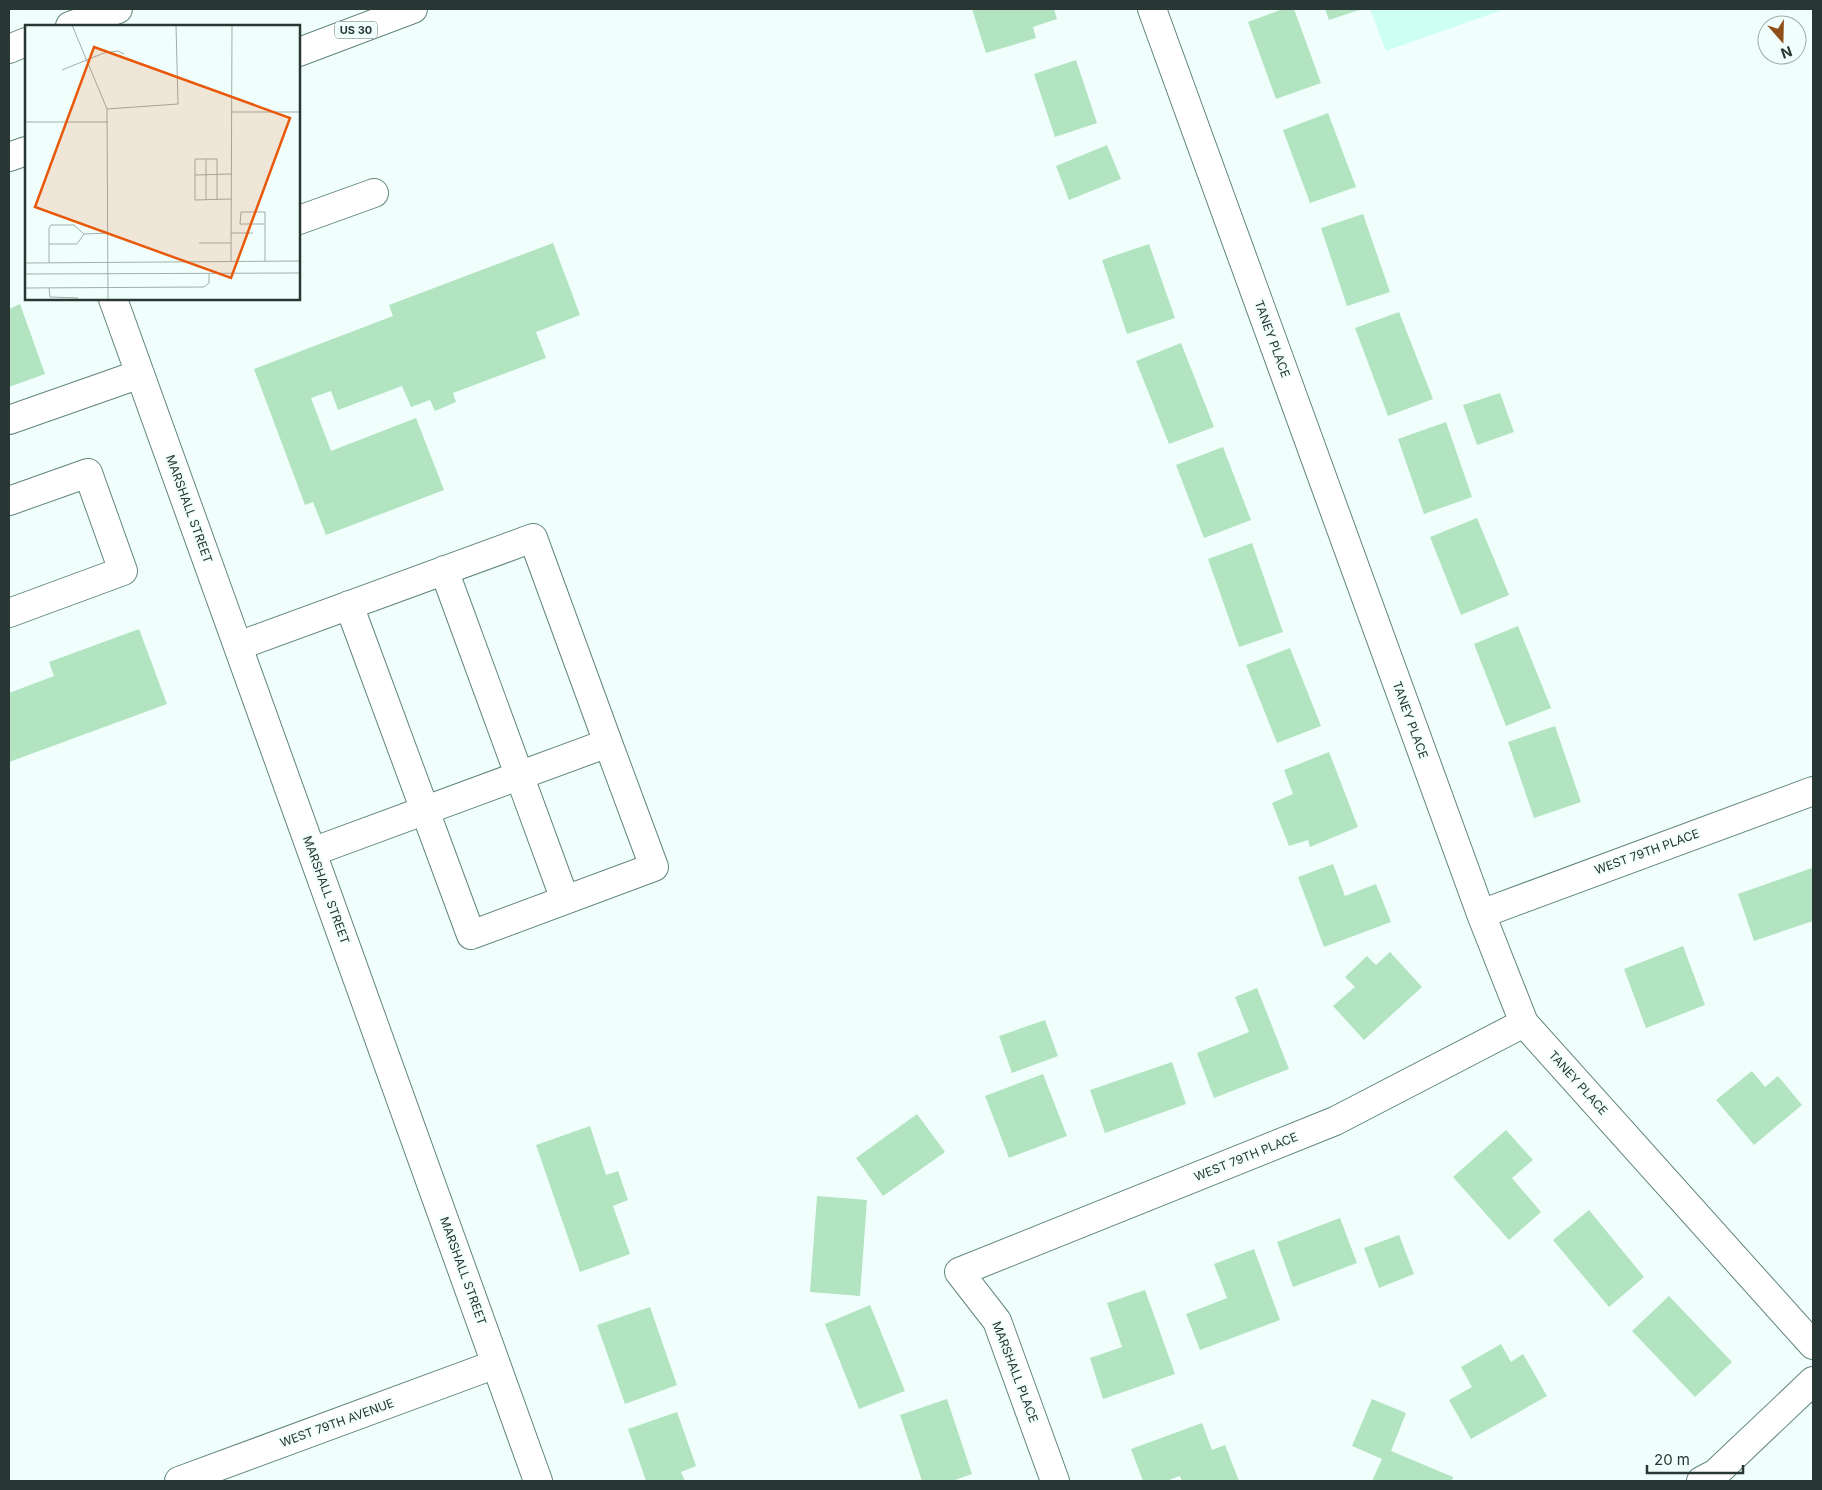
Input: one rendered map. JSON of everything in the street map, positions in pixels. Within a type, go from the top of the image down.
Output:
[{"type":"street","points":[[73,25],[118,9]]},
{"type":"street","name":"US 30","points":[[300,52],[413,9]]},
{"type":"street","name":"TANEY PLACE","points":[[1152,9],[1481,914],[1524,1023],[1813,1344]]},
{"type":"street","points":[[9,49],[25,42]]},
{"type":"street","points":[[9,157],[25,151]]},
{"type":"street","points":[[300,220],[374,192]]},
{"type":"street","name":"MARSHALL STREET","points":[[113,300],[538,1481]]},
{"type":"street","points":[[9,420],[140,374]]},
{"type":"street","points":[[9,501],[88,473],[122,572],[9,613]]},
{"type":"street","points":[[238,646],[349,605],[444,570],[533,538],[654,867],[471,935],[349,605]]},
{"type":"street","points":[[444,570],[565,900]]},
{"type":"street","points":[[312,852],[608,743]]},
{"type":"street","name":"WEST 79TH PLACE","points":[[1481,914],[1813,791]]},
{"type":"street","name":"WEST 79TH PLACE","points":[[959,1272],[1335,1121],[1524,1023]]},
{"type":"street","name":"MARSHALL PLACE","points":[[959,1272],[997,1321],[1055,1481]]},
{"type":"street","name":"WEST 79TH AVENUE","points":[[179,1481],[496,1364]]},
{"type":"street","points":[[1701,1481],[1716,1473],[1813,1380]]},
{"type":"shaded area","points":[[1370,9],[1505,9],[1386,51]]},
{"type":"building","points":[[972,9],[1054,9],[1057,19],[1033,27],[1036,38],[986,53]]},
{"type":"building","points":[[1283,9],[1294,9],[1321,83],[1276,99],[1248,22]]},
{"type":"building","points":[[1325,9],[1362,9],[1329,20]]},
{"type":"building","points":[[1076,60],[1097,123],[1055,137],[1034,74]]},
{"type":"building","points":[[1328,113],[1356,187],[1310,203],[1283,130]]},
{"type":"building","points":[[1107,145],[1121,179],[1069,200],[1056,166]]},
{"type":"building","points":[[1363,214],[1390,292],[1347,306],[1321,228]]},
{"type":"building","points":[[553,243],[580,315],[536,332],[546,358],[453,393],[456,402],[435,411],[430,400],[411,407],[402,386],[338,410],[331,391],[311,398],[331,451],[416,418],[444,490],[326,535],[313,502],[305,505],[254,369],[393,316],[389,305]]},
{"type":"building","points":[[1149,244],[1175,318],[1127,334],[1102,260]]},
{"type":"building","points":[[20,304],[45,374],[9,387],[9,309]]},
{"type":"building","points":[[1399,312],[1433,399],[1388,416],[1355,328]]},
{"type":"building","points":[[1181,343],[1214,427],[1169,444],[1136,361]]},
{"type":"building","points":[[1500,393],[1514,432],[1477,445],[1463,405]]},
{"type":"building","points":[[1446,422],[1472,497],[1424,514],[1398,439]]},
{"type":"building","points":[[1223,447],[1251,520],[1204,538],[1176,465]]},
{"type":"building","points":[[1477,518],[1509,595],[1461,615],[1430,537]]},
{"type":"building","points":[[1252,543],[1283,632],[1239,647],[1208,559]]},
{"type":"building","points":[[1518,626],[1551,708],[1506,726],[1474,644]]},
{"type":"building","points":[[139,629],[167,704],[9,762],[9,693],[54,676],[49,662]]},
{"type":"building","points":[[1290,648],[1321,726],[1277,743],[1246,665]]},
{"type":"building","points":[[1555,726],[1581,802],[1534,818],[1508,742]]},
{"type":"building","points":[[1329,752],[1358,827],[1310,847],[1308,840],[1289,846],[1272,803],[1293,794],[1284,770]]},
{"type":"building","points":[[1333,864],[1345,896],[1376,884],[1391,922],[1324,947],[1298,877]]},
{"type":"building","points":[[1812,868],[1813,921],[1754,941],[1738,894]]},
{"type":"building","points":[[1683,946],[1705,1005],[1646,1028],[1624,969]]},
{"type":"building","points":[[1390,952],[1422,987],[1364,1040],[1333,1006],[1355,987],[1345,977],[1367,956],[1376,965]]},
{"type":"building","points":[[1257,988],[1289,1069],[1214,1098],[1197,1053],[1249,1032],[1235,997]]},
{"type":"building","points":[[1045,1020],[1058,1056],[1012,1073],[999,1036]]},
{"type":"building","points":[[1172,1062],[1186,1104],[1105,1133],[1090,1090]]},
{"type":"building","points":[[1752,1071],[1765,1087],[1778,1076],[1802,1105],[1754,1145],[1716,1100]]},
{"type":"building","points":[[1043,1074],[1067,1136],[1009,1158],[985,1096]]},
{"type":"building","points":[[917,1114],[945,1152],[883,1196],[856,1158]]},
{"type":"building","points":[[590,1126],[606,1175],[618,1171],[628,1200],[613,1206],[630,1254],[580,1272],[536,1145]]},
{"type":"building","points":[[1506,1130],[1533,1160],[1512,1178],[1541,1212],[1509,1240],[1453,1177]]},
{"type":"building","points":[[817,1196],[867,1200],[860,1296],[810,1292]]},
{"type":"building","points":[[1589,1210],[1644,1277],[1609,1307],[1553,1240]]},
{"type":"building","points":[[1340,1218],[1357,1263],[1293,1287],[1277,1242]]},
{"type":"building","points":[[1399,1235],[1414,1274],[1379,1288],[1364,1248]]},
{"type":"building","points":[[1254,1249],[1280,1320],[1200,1350],[1186,1314],[1227,1298],[1214,1264]]},
{"type":"building","points":[[1145,1290],[1175,1374],[1103,1399],[1090,1358],[1122,1347],[1107,1303]]},
{"type":"building","points":[[1669,1296],[1732,1362],[1695,1397],[1632,1331]]},
{"type":"building","points":[[870,1305],[905,1391],[859,1409],[825,1324]]},
{"type":"building","points":[[650,1307],[677,1385],[625,1404],[597,1325]]},
{"type":"building","points":[[1501,1344],[1511,1362],[1523,1354],[1547,1396],[1471,1439],[1449,1400],[1472,1387],[1461,1367]]},
{"type":"building","points":[[947,1399],[972,1474],[952,1481],[922,1481],[900,1415]]},
{"type":"building","points":[[1372,1399],[1406,1413],[1391,1451],[1453,1477],[1452,1481],[1372,1481],[1382,1459],[1352,1446]]},
{"type":"building","points":[[677,1412],[696,1466],[681,1472],[685,1481],[646,1481],[628,1429]]},
{"type":"building","points":[[1202,1423],[1212,1450],[1225,1445],[1239,1481],[1182,1481],[1180,1476],[1166,1481],[1143,1481],[1131,1449]]}]
